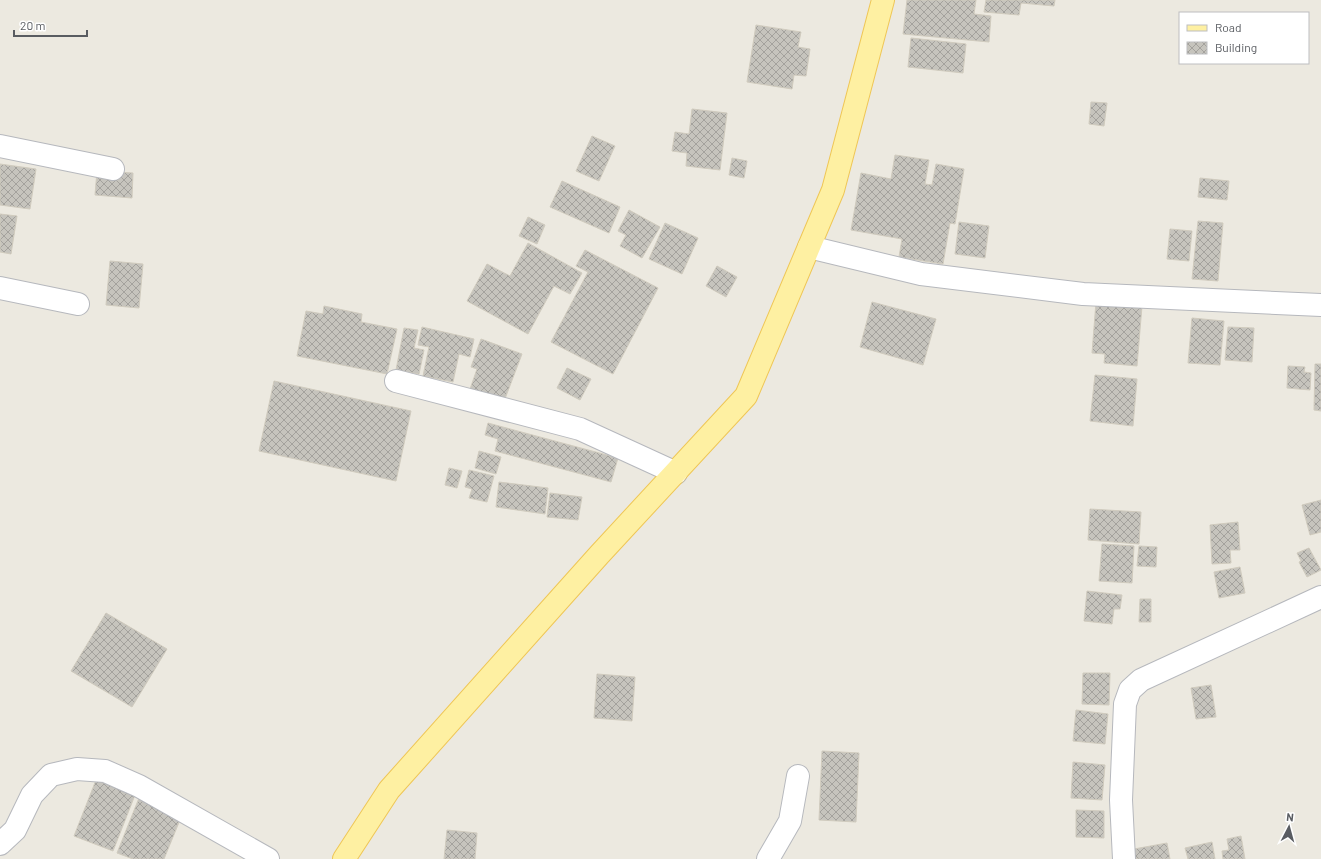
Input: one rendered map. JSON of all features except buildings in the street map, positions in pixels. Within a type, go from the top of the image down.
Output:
[{"type":"main road","points":[[344,859],[389,790],[599,555],[746,396],[833,190],[883,0]]},
{"type":"street","points":[[0,146],[113,169]]},
{"type":"street","points":[[809,247],[920,274],[1082,294],[1321,306]]},
{"type":"street","points":[[0,288],[78,304]]},
{"type":"street","points":[[396,380],[580,429],[676,472]]},
{"type":"street","points":[[1124,859],[1121,800],[1125,704],[1130,690],[1141,680],[1321,597]]},
{"type":"street","points":[[0,844],[15,830],[32,794],[51,775],[77,769],[105,771],[139,786],[268,859]]},
{"type":"street","points":[[768,859],[790,821],[798,776]]}]
